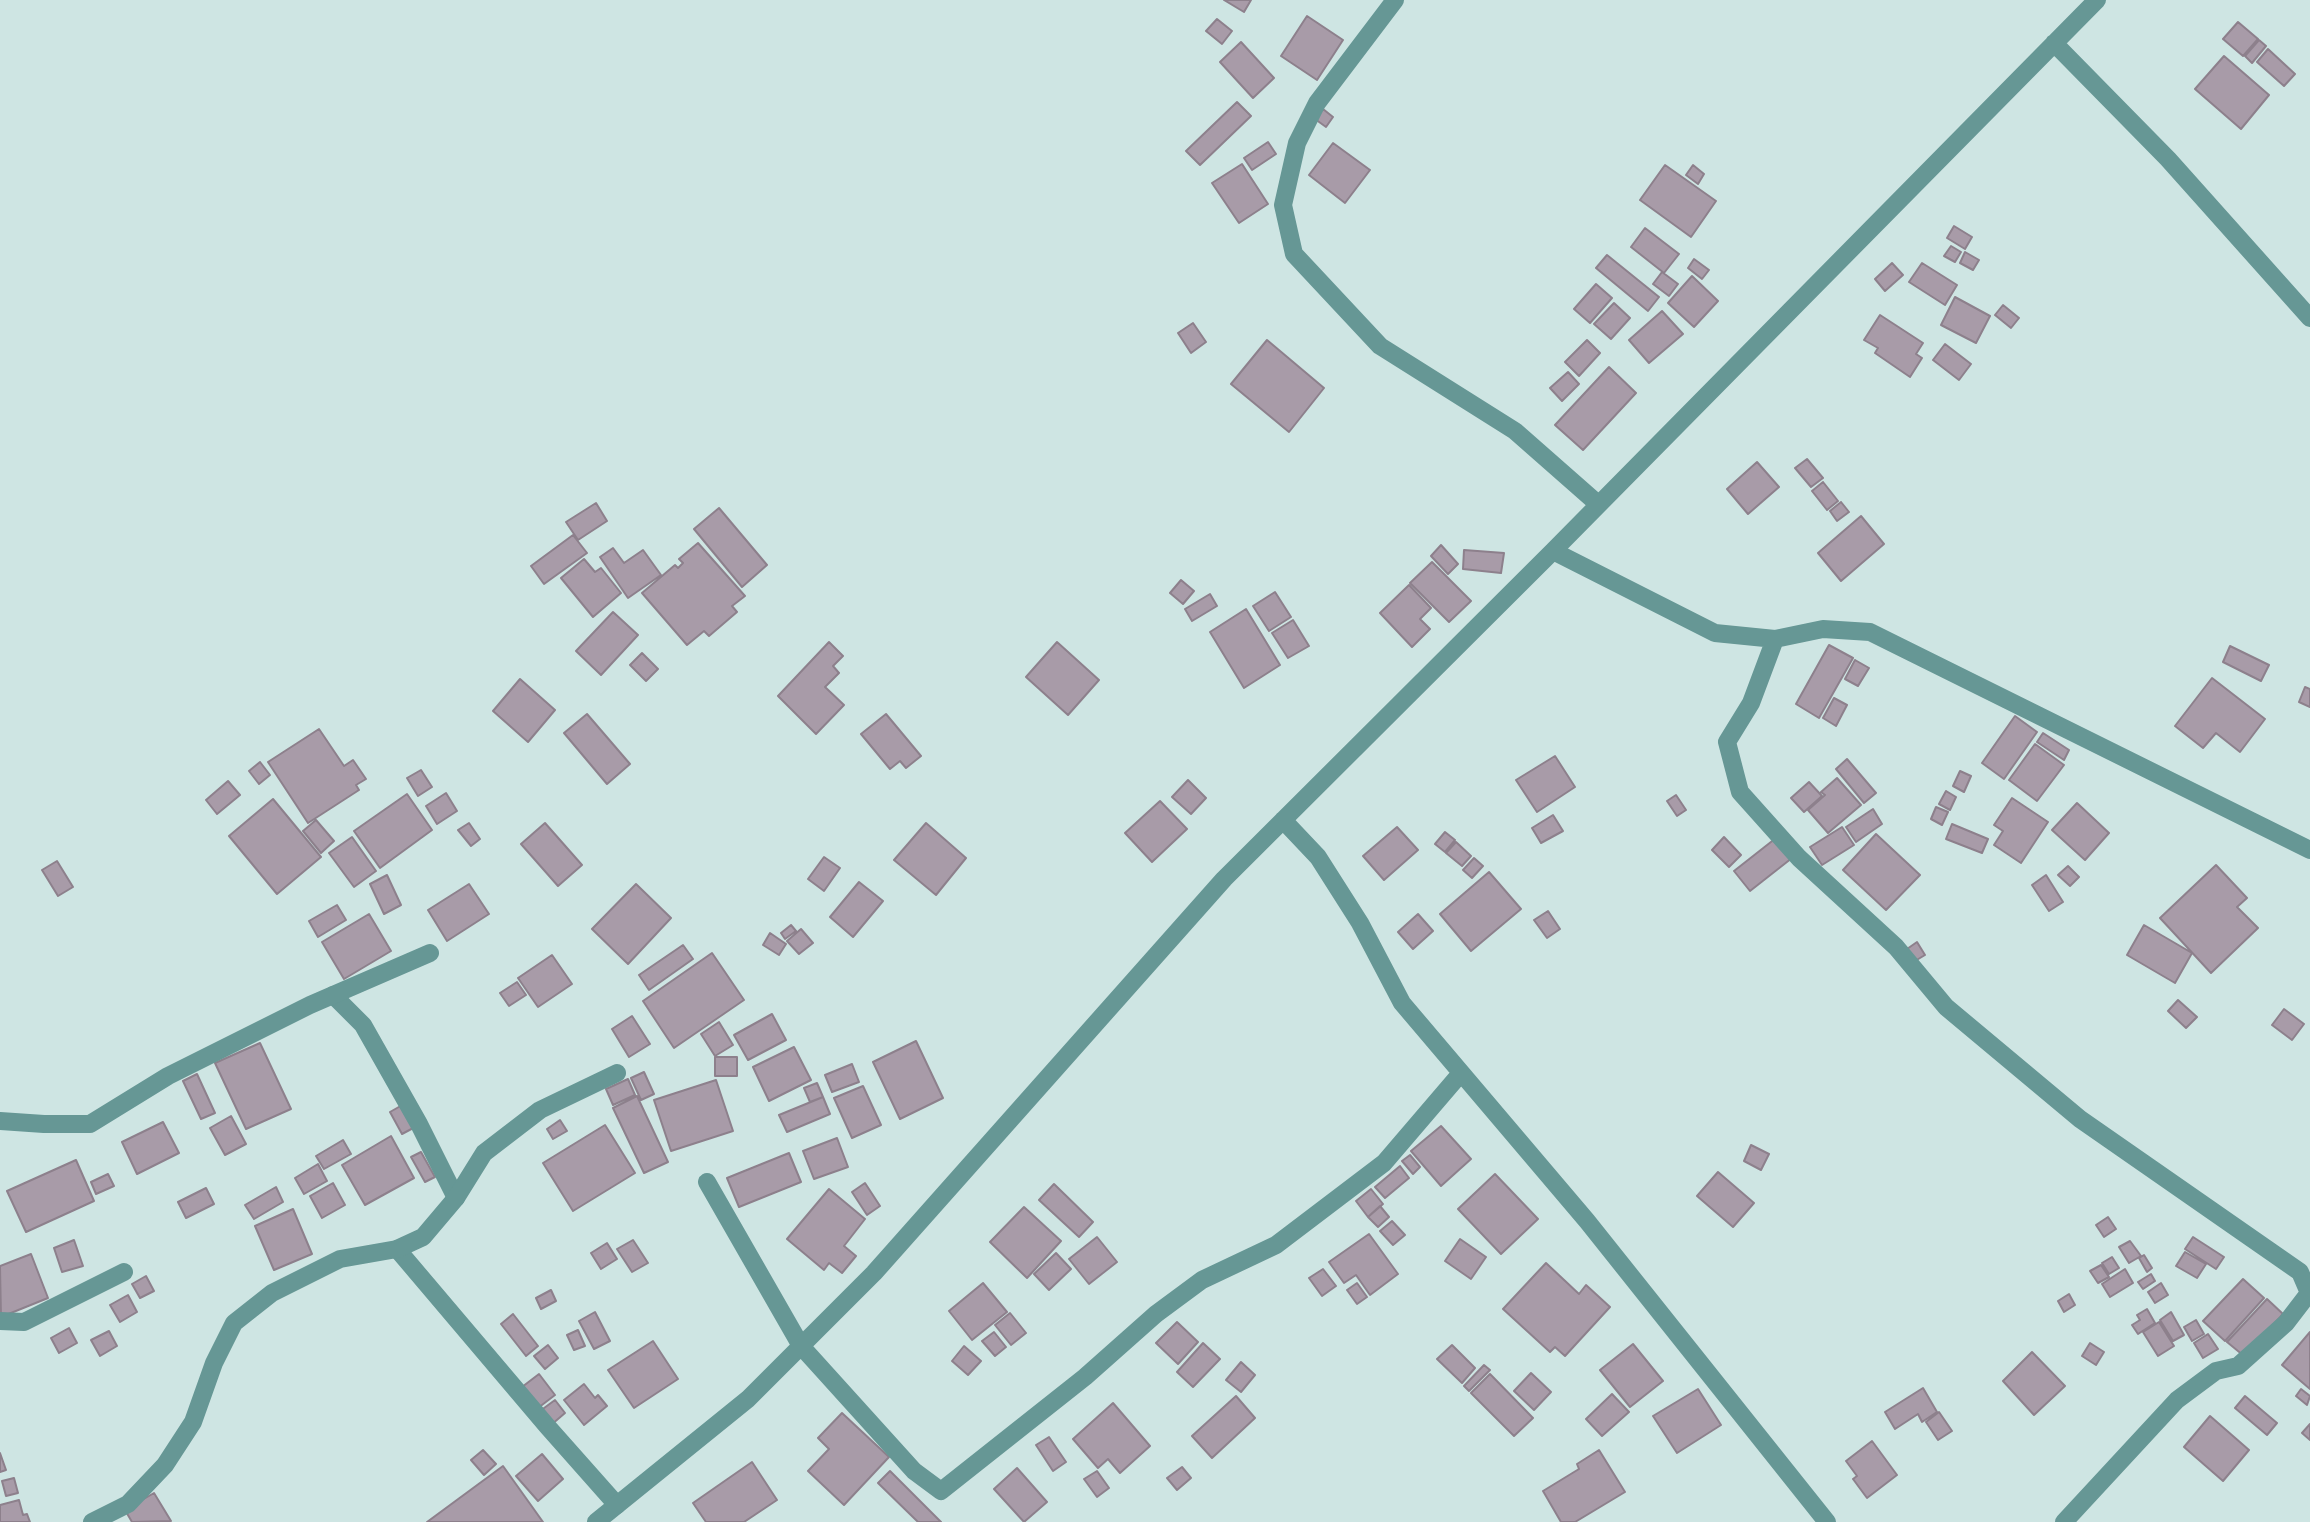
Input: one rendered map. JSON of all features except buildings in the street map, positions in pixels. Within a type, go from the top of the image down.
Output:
[{"type":"street","points":[[1395,0],[1317,103],[1297,144],[1283,205],[1294,254],[1380,346],[1515,431],[1598,504]]},
{"type":"street","points":[[596,1522],[748,1399],[874,1273],[1224,879],[1553,551],[2096,0]]},
{"type":"street","points":[[2053,43],[2168,159],[2310,318]]},
{"type":"street","points":[[1553,551],[1714,633],[1775,639],[1823,629],[1870,632],[2310,850]]},
{"type":"street","points":[[1775,639],[1751,703],[1727,742],[1740,792],[1799,858],[1896,947],[1947,1007],[2080,1119],[2300,1272],[2309,1293],[2286,1323],[2238,1366],[2216,1371],[2177,1400],[2064,1522]]},
{"type":"street","points":[[1283,820],[1318,857],[1360,923],[1402,1003],[1587,1221],[1827,1522]]},
{"type":"street","points":[[0,1121],[90,1124],[168,1076],[333,995],[430,953]]},
{"type":"street","points":[[333,995],[363,1025],[419,1124],[456,1198]]},
{"type":"street","points":[[92,1522],[128,1504],[165,1465],[193,1422],[214,1363],[234,1323],[272,1293],[340,1259],[397,1249],[423,1237],[456,1198],[484,1153],[540,1110],[617,1073]]},
{"type":"street","points":[[708,1182],[801,1346],[914,1471],[941,1491],[1085,1377],[1174,1300],[1202,1280],[1276,1245],[1384,1163],[1461,1073]]},
{"type":"street","points":[[397,1249],[617,1505]]},
{"type":"street","points":[[0,1321],[24,1322],[124,1272]]}]
